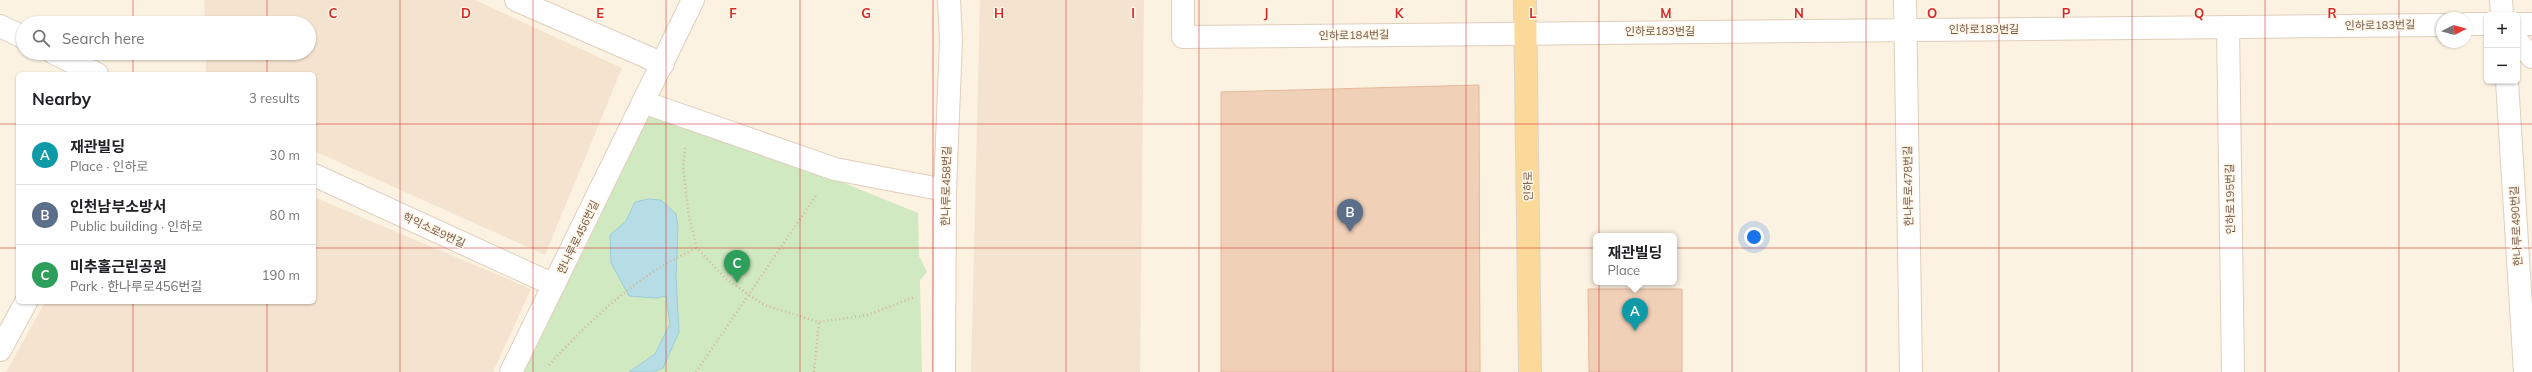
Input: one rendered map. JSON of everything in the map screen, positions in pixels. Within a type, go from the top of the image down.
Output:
[{"type":"main road","name":"인하로","points":[[1525,0],[1530,372]]},
{"type":"street","points":[[516,0],[663,64]]},
{"type":"street","name":"한나루로456번길","points":[[511,372],[693,0]]},
{"type":"street","name":"한나루로458번길","points":[[944,372],[945,190],[950,41],[949,0]]},
{"type":"street","name":"인하로184번길","points":[[1183,0],[1183,37],[1526,34]]},
{"type":"street","name":"한나루로478번길","points":[[1905,0],[1911,372]]},
{"type":"street","points":[[2501,0],[2502,12]]},
{"type":"street","points":[[2472,24],[2484,24]]},
{"type":"street","points":[[2520,24],[2532,24]]},
{"type":"street","name":"인하로183번길","points":[[1526,34],[1905,29],[2436,25]]},
{"type":"street","points":[[0,26],[16,34]]},
{"type":"street","name":"인하로195번길","points":[[2228,27],[2233,372]]},
{"type":"street","points":[[2520,44],[2532,57]]},
{"type":"street","points":[[68,60],[93,72]]},
{"type":"street","name":"한나루로490번길","points":[[2507,84],[2525,372]]},
{"type":"street","points":[[643,102],[835,169],[945,190]]},
{"type":"street","name":"학익소로9번길","points":[[316,176],[554,285]]},
{"type":"street","points":[[0,350],[25,304]]},
{"type":"path","points":[[689,118],[683,166],[689,217],[697,248],[726,279],[764,305],[819,322],[867,314],[921,295]]},
{"type":"path","points":[[696,372],[747,294],[835,169]]},
{"type":"path","points":[[545,370],[583,328],[624,291],[679,256],[697,248]]},
{"type":"path","points":[[814,372],[819,322]]},
{"type":"shaded area","points":[[204,0],[475,0],[622,68],[545,255],[316,152],[316,72],[206,72],[206,60],[316,60],[316,16],[205,16]]},
{"type":"shaded area","points":[[980,0],[1144,0],[1140,372],[971,372]]},
{"type":"shaded area","points":[[316,198],[531,289],[493,372],[6,372],[44,304],[316,304]]},
{"type":"green space","points":[[643,102],[918,213],[919,256],[927,272],[920,280],[922,372],[511,372]]},
{"type":"water","points":[[648,199],[661,200],[676,214],[678,228],[676,277],[679,332],[663,368],[653,372],[629,372],[655,354],[670,324],[666,296],[656,298],[629,296],[611,263],[610,235],[626,221],[635,202]]},
{"type":"building","points":[[1479,85],[1480,372],[1221,372],[1221,92]]},
{"type":"building","points":[[1588,289],[1682,289],[1682,372],[1589,372]]},
{"type":"place","name":"인천남부소방서","points":[[1350,232]]},
{"type":"place","name":"미추홀근린공원","points":[[737,283]]},
{"type":"place","name":"재관빌딩","points":[[1635,331]]}]
